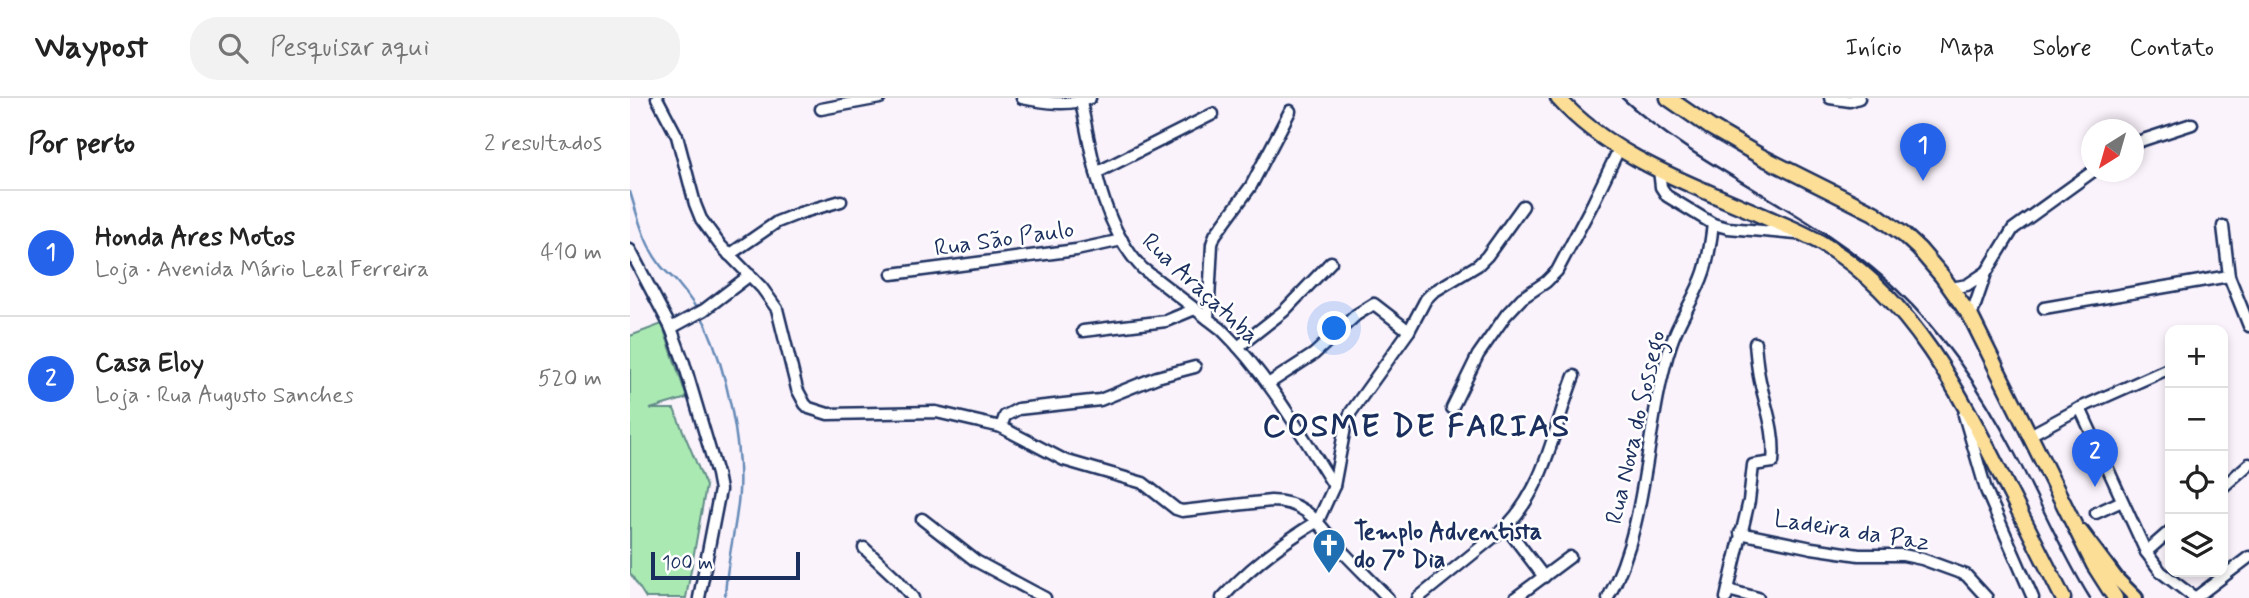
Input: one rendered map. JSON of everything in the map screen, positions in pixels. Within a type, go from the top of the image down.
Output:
[{"type":"highway","points":[[1558,98],[1583,123],[1619,149],[1659,170],[1807,235],[1840,255],[1886,296],[1920,336],[1958,394],[2063,598]]},
{"type":"highway","points":[[1668,98],[1751,151],[1882,219],[1919,249],[1971,317],[2094,565],[2115,598]]},
{"type":"main road","points":[[2075,523],[2117,579],[2136,598]]},
{"type":"street","points":[[657,98],[677,136],[701,219],[777,309],[797,389],[809,408],[828,414],[936,412],[1001,427],[1064,460],[1143,483],[1182,511],[1284,501],[1307,512],[1318,521],[1343,552],[1388,598]]},
{"type":"street","points":[[821,109],[880,98]]},
{"type":"street","points":[[1022,98],[1048,102],[1085,100]]},
{"type":"street","points":[[1830,98],[1850,101],[1859,98]]},
{"type":"street","name":"Rua Araçatuba","points":[[1085,100],[1100,191],[1131,257],[1208,319],[1238,347],[1268,384],[1334,486]]},
{"type":"street","points":[[1208,319],[1212,244],[1215,235],[1251,186],[1290,111]]},
{"type":"street","points":[[1096,173],[1213,114]]},
{"type":"street","points":[[2144,139],[2192,124]]},
{"type":"street","points":[[1452,408],[1478,355],[1513,306],[1557,271],[1594,204],[1619,149]]},
{"type":"street","points":[[1659,170],[1661,187],[1667,196],[1713,224],[1728,228],[1807,235]]},
{"type":"street","points":[[1971,317],[1986,273],[2013,229],[2081,180]]},
{"type":"street","points":[[729,255],[777,222],[841,201]]},
{"type":"street","points":[[1222,598],[1258,564],[1318,521],[1334,486],[1348,417],[1409,331],[1426,299],[1478,265],[1523,206]]},
{"type":"street","name":"Rua Nova do Sossego","points":[[1608,598],[1624,564],[1642,495],[1661,383],[1671,343],[1704,271],[1713,224]]},
{"type":"street","points":[[2223,226],[2229,276],[2249,326]]},
{"type":"street","name":"Rua São Paulo","points":[[892,274],[1076,250],[1122,240]]},
{"type":"street","points":[[630,250],[671,328],[709,443],[720,490],[699,598]]},
{"type":"street","points":[[1238,347],[1284,311],[1331,262]]},
{"type":"street","points":[[1951,288],[1967,285],[1986,273]]},
{"type":"street","points":[[671,328],[700,312],[750,275]]},
{"type":"street","points":[[2044,308],[2229,276]]},
{"type":"street","points":[[1268,384],[1314,354],[1356,315],[1374,304],[1409,331]]},
{"type":"street","points":[[1083,331],[1174,320],[1195,309]]},
{"type":"street","points":[[1755,343],[1760,383],[1774,446],[1773,462],[1753,465],[1749,501],[1727,594],[1758,598]]},
{"type":"street","points":[[1001,427],[1006,416],[1018,409],[1100,400],[1157,377],[1195,367]]},
{"type":"street","points":[[2030,435],[2080,408],[2165,370]]},
{"type":"street","points":[[1418,598],[1506,527],[1516,515],[1536,486],[1574,376]]},
{"type":"street","points":[[1958,394],[1986,489],[2033,598]]},
{"type":"street","points":[[2080,408],[2146,552],[2161,572],[2195,598],[2249,558]]},
{"type":"street","points":[[2228,482],[2249,464]]},
{"type":"street","points":[[2096,513],[2122,501]]},
{"type":"street","points":[[922,519],[976,561],[1045,598]]},
{"type":"street","points":[[1506,527],[1544,577]]},
{"type":"street","name":"Ladeira da Paz","points":[[1740,533],[1859,555],[1903,555],[1922,559],[1966,575],[1987,598]]},
{"type":"street","points":[[2146,552],[2165,535]]},
{"type":"street","points":[[864,548],[897,579],[912,598]]},
{"type":"street","points":[[1516,598],[1570,557]]},
{"type":"green space","points":[[662,324],[687,398],[650,409],[674,409],[706,486],[686,598],[646,598],[630,573],[630,336]]},
{"type":"waterway","points":[[630,192],[642,230],[655,258],[688,296],[706,325],[726,385],[738,452],[739,492],[725,598]]},
{"type":"railway","points":[[1622,98],[1688,149],[1831,237],[1864,262],[1914,307],[1947,345],[1989,408],[2090,598]]},
{"type":"place","name":"Honda Ares Motos","points":[[1923,181]]},
{"type":"place","name":"Casa Eloy","points":[[2095,487]]},
{"type":"place","name":"Templo Adventista do 7º Dia","points":[[1329,575]]},
{"type":"district","name":"COSME DE FARIAS","points":[[1417,425]]}]
